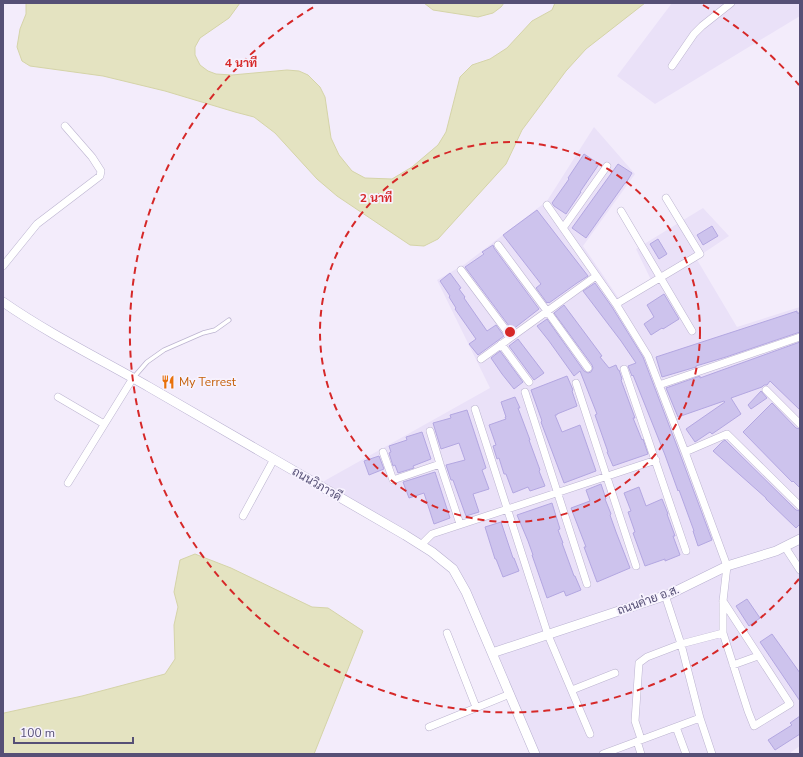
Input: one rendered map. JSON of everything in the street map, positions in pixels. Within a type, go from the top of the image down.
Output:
[{"type":"street","points":[[672,66],[694,34],[731,3]]},
{"type":"street","points":[[3,266],[37,224],[100,176],[101,171],[92,157],[64,126]]},
{"type":"street","points":[[563,228],[607,166]]},
{"type":"street","points":[[616,304],[700,254],[666,198]]},
{"type":"street","points":[[546,205],[616,304],[648,356],[727,566],[723,601],[723,633],[754,726],[790,704],[723,601]]},
{"type":"street","points":[[621,211],[692,331]]},
{"type":"street","points":[[498,245],[588,368]]},
{"type":"street","points":[[461,270],[510,337]]},
{"type":"street","points":[[481,359],[596,276]]},
{"type":"street","name":"ถนนวิภาวดี","points":[[3,302],[67,342],[133,378],[405,535],[432,552],[453,569],[466,592],[535,754]]},
{"type":"street","points":[[659,385],[800,338]]},
{"type":"street","points":[[502,344],[529,382]]},
{"type":"street","points":[[624,369],[686,551]]},
{"type":"street","points":[[68,483],[133,378]]},
{"type":"street","points":[[576,383],[636,566]]},
{"type":"street","points":[[766,390],[800,424]]},
{"type":"street","points":[[525,392],[587,584]]},
{"type":"street","points":[[58,397],[104,424]]},
{"type":"street","points":[[475,409],[548,635],[590,734]]},
{"type":"street","points":[[430,431],[460,524]]},
{"type":"street","points":[[685,452],[727,434],[800,506]]},
{"type":"street","points":[[384,452],[393,480],[440,464]]},
{"type":"street","points":[[243,516],[274,459]]},
{"type":"street","points":[[421,545],[432,534],[656,460]]},
{"type":"street","name":"ถนนค่าย อ.ส.","points":[[492,653],[670,594],[727,566],[776,551],[800,539]]},
{"type":"street","points":[[785,547],[800,570]]},
{"type":"street","points":[[665,595],[681,644],[700,718],[712,754]]},
{"type":"street","points":[[448,633],[476,708]]},
{"type":"street","points":[[641,754],[634,720],[639,663],[647,657],[681,644],[723,633]]},
{"type":"street","points":[[733,665],[758,656]]},
{"type":"street","points":[[572,690],[615,673]]},
{"type":"street","points":[[429,728],[510,694]]},
{"type":"street","points":[[603,754],[700,718]]},
{"type":"street","points":[[676,727],[686,754]]},
{"type":"lane","points":[[133,378],[147,362],[160,353],[203,332],[215,330],[229,320]]},
{"type":"shaded area","points":[[26,3],[240,3],[229,18],[200,38],[195,47],[195,55],[200,65],[208,71],[216,74],[232,75],[287,70],[299,71],[308,75],[320,87],[325,97],[331,138],[339,155],[352,171],[365,178],[392,179],[412,167],[438,145],[446,132],[460,77],[472,65],[490,59],[507,48],[532,21],[552,10],[555,3],[645,3],[586,49],[566,71],[522,130],[506,164],[438,239],[424,246],[410,245],[337,196],[317,179],[275,133],[254,117],[165,91],[103,76],[30,66],[22,61],[17,47],[20,29],[26,14]]},
{"type":"shaded area","points":[[424,3],[504,3],[493,13],[478,17],[433,10]]},
{"type":"shaded area","points":[[672,3],[800,3],[800,16],[655,104],[617,76]]},
{"type":"shaded area","points":[[594,127],[635,174],[583,246],[622,303],[653,284],[636,249],[703,208],[729,236],[696,258],[737,327],[800,307],[800,746],[791,752],[791,754],[536,754],[455,568],[319,485],[490,388],[437,280],[465,264],[547,201]]},
{"type":"shaded area","points":[[195,554],[231,568],[312,607],[328,608],[363,631],[314,754],[3,754],[4,713],[82,696],[165,674],[175,659],[174,625],[178,607],[174,592],[180,560]]},
{"type":"building","points":[[584,154],[599,164],[566,214],[552,203]]},
{"type":"building","points":[[618,164],[632,173],[586,238],[572,228]]},
{"type":"building","points":[[537,210],[588,276],[549,303],[547,303],[536,288],[541,284],[503,235]]},
{"type":"building","points":[[712,226],[718,236],[703,245],[697,235]]},
{"type":"building","points":[[658,239],[667,254],[659,259],[650,244]]},
{"type":"building","points":[[493,245],[539,309],[512,330],[465,267],[484,254],[482,252]]},
{"type":"building","points":[[450,273],[461,288],[459,289],[465,297],[464,298],[487,331],[496,325],[504,336],[478,355],[469,344],[476,339],[455,309],[456,308],[449,297],[450,296],[440,281]]},
{"type":"building","points":[[595,283],[612,307],[643,357],[712,540],[698,546],[679,490],[678,491],[633,375],[632,376],[628,366],[636,363],[583,291]]},
{"type":"building","points":[[664,294],[679,319],[651,335],[644,324],[654,317],[647,305]]},
{"type":"building","points":[[564,305],[602,356],[600,357],[609,368],[616,365],[619,370],[621,380],[635,418],[633,418],[648,454],[613,466],[595,415],[597,414],[580,371],[574,376],[537,326],[547,319],[584,371],[588,373],[591,372],[593,368],[592,365],[554,313]]},
{"type":"building","points":[[797,311],[797,313],[800,313],[800,332],[662,377],[656,357]]},
{"type":"building","points":[[518,339],[544,373],[534,380],[509,346]]},
{"type":"building","points":[[800,342],[800,410],[770,381],[767,385],[731,398],[741,414],[712,434],[710,432],[695,442],[686,429],[725,402],[724,401],[678,417],[666,388],[700,376],[700,378]]},
{"type":"building","points":[[500,351],[523,382],[514,389],[491,358]]},
{"type":"building","points":[[567,376],[573,390],[572,391],[577,406],[555,415],[562,432],[580,425],[596,471],[564,483],[541,422],[542,421],[531,390]]},
{"type":"building","points":[[761,391],[767,398],[751,409],[748,405]]},
{"type":"building","points":[[515,397],[520,408],[518,408],[545,486],[530,491],[528,487],[513,493],[506,474],[504,474],[499,458],[497,459],[493,446],[496,445],[489,425],[506,419],[501,402]]},
{"type":"building","points":[[772,403],[796,428],[800,429],[800,488],[793,481],[792,482],[743,432]]},
{"type":"building","points":[[467,410],[486,468],[482,470],[489,489],[473,494],[479,512],[466,516],[446,465],[465,460],[459,443],[441,449],[433,423],[451,418],[450,415]]},
{"type":"building","points":[[422,432],[431,459],[413,466],[414,468],[398,473],[395,465],[393,466],[389,453],[391,452],[389,446],[407,440],[406,437]]},
{"type":"building","points":[[725,440],[796,510],[800,511],[800,524],[796,528],[766,498],[713,451]]},
{"type":"building","points":[[379,456],[384,469],[369,475],[364,461]]},
{"type":"building","points":[[435,472],[450,518],[434,524],[424,493],[409,498],[403,482]]},
{"type":"building","points":[[601,484],[611,514],[610,515],[630,568],[597,582],[584,547],[586,547],[571,508],[590,501],[586,490]]},
{"type":"building","points":[[639,487],[646,506],[662,499],[680,555],[665,561],[665,559],[645,566],[633,533],[635,532],[628,512],[631,511],[624,493]]},
{"type":"building","points":[[552,503],[560,529],[558,530],[562,543],[574,576],[581,590],[566,596],[564,591],[547,598],[528,541],[517,515]]},
{"type":"building","points":[[501,522],[519,571],[503,577],[495,559],[485,527]]},
{"type":"building","points":[[747,599],[760,618],[749,626],[736,606]]},
{"type":"building","points":[[772,634],[800,673],[800,701],[760,642]]},
{"type":"building","points":[[800,716],[800,734],[775,750],[768,740],[792,725],[790,723]]},
{"type":"place","name":"My Terrest","points":[[168,382]]}]
